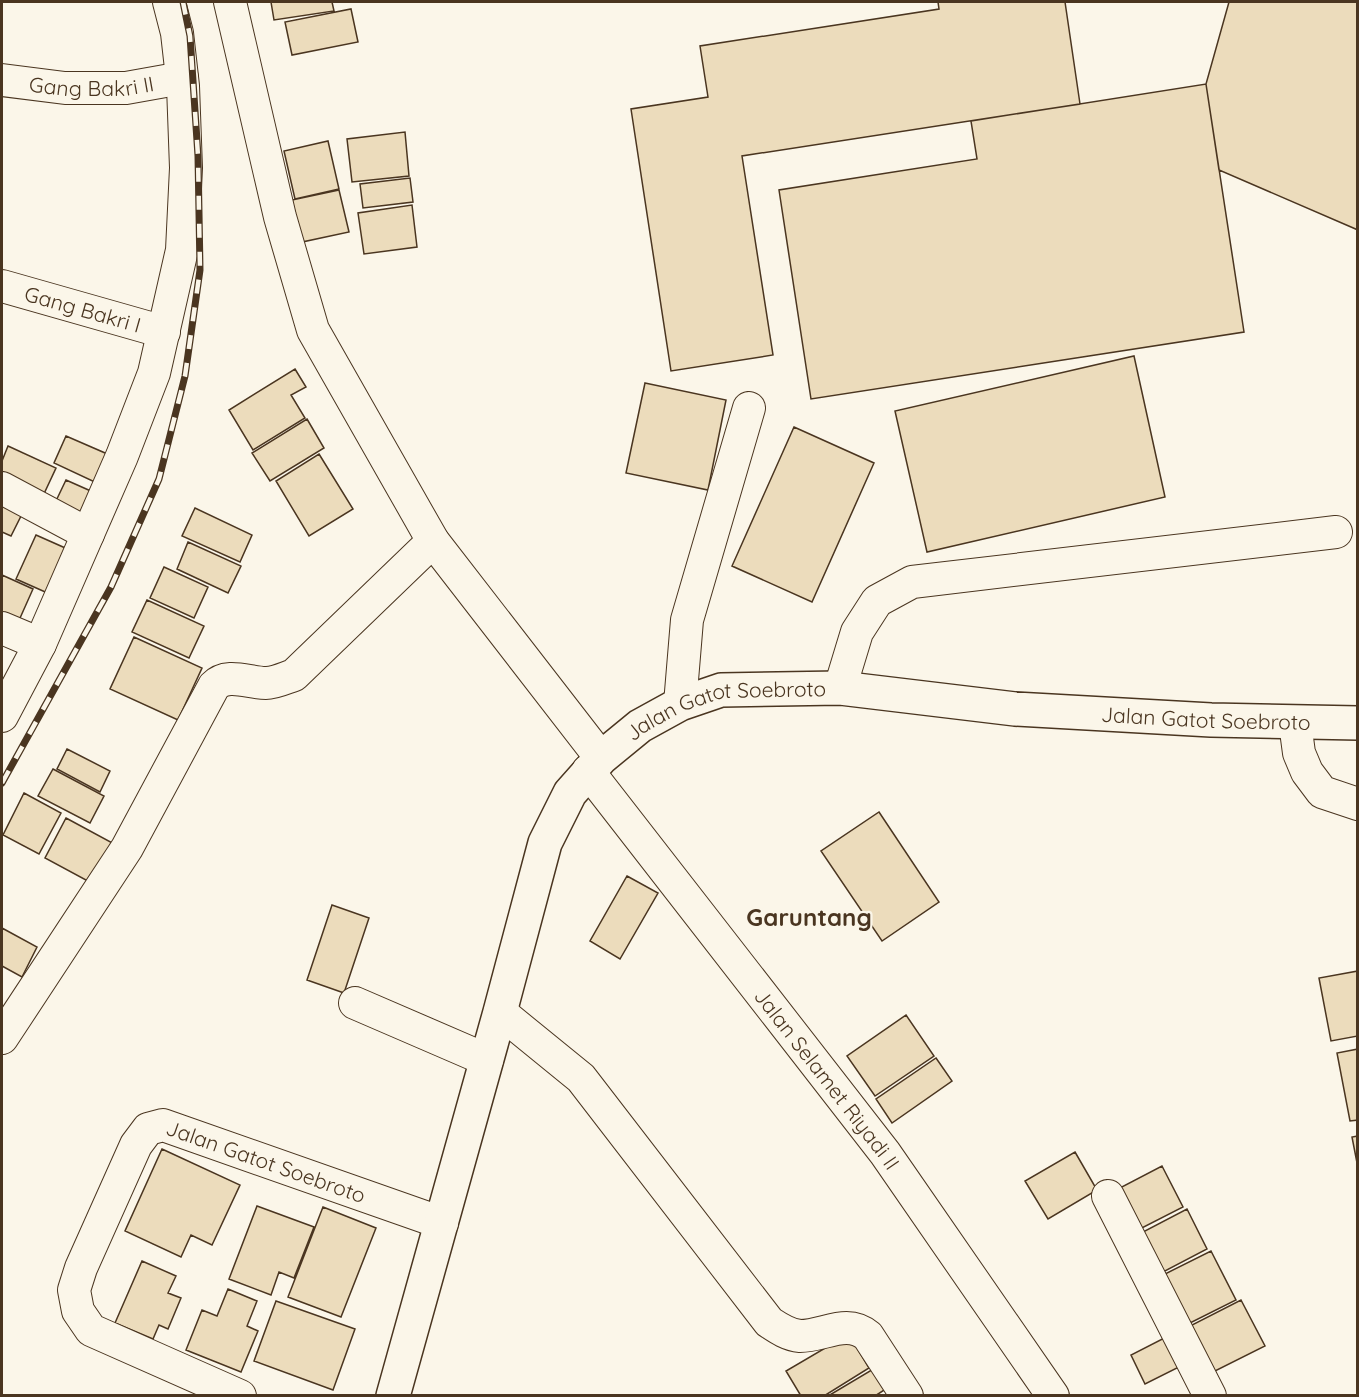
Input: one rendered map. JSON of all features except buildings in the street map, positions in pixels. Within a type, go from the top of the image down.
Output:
[{"type":"main road","name":"Jalan Gatot Soebroto","points":[[393,1395],[545,843],[570,793],[595,764],[640,726],[680,704],[721,690],[840,688],[1015,709],[1211,720],[1358,723]]},
{"type":"street","points":[[2,716],[40,644],[122,456],[154,373],[164,332],[182,250],[186,168],[182,78],[177,33],[169,2]]},
{"type":"street","name":"Jalan Selamet Riyadi II","points":[[230,2],[280,217],[313,330],[433,541],[595,764],[885,1154],[1053,1395]]},
{"type":"street","name":"Gang Bakri II","points":[[2,80],[65,88],[126,88],[182,78]]},
{"type":"street","name":"Gang Bakri I","points":[[2,286],[164,332]]},
{"type":"street","points":[[680,704],[687,620],[749,408]]},
{"type":"street","points":[[2,488],[88,534]]},
{"type":"street","points":[[840,688],[857,632],[877,602],[912,582],[1336,532]]},
{"type":"street","points":[[2,1038],[127,848],[214,686],[219,681],[229,679],[268,683],[294,675],[433,541]]},
{"type":"street","points":[[2,628],[40,644]]},
{"type":"street","points":[[1295,723],[1299,753],[1307,772],[1322,792],[1358,804]]},
{"type":"street","points":[[355,1003],[487,1060]]},
{"type":"street","points":[[500,1012],[581,1078],[769,1322],[785,1332],[798,1336],[824,1333],[843,1327],[861,1329],[907,1395]]},
{"type":"street","name":"Jalan Gatot Soebroto","points":[[240,1395],[91,1330],[78,1311],[74,1290],[81,1268],[136,1145],[148,1130],[163,1125],[442,1223]]},
{"type":"street","points":[[1107,1196],[1210,1395]]},
{"type":"railway","points":[[2,783],[111,587],[159,479],[185,376],[200,270],[198,156],[190,36],[183,2]]},
{"type":"district","name":"Garuntang","points":[[809,917]]}]
